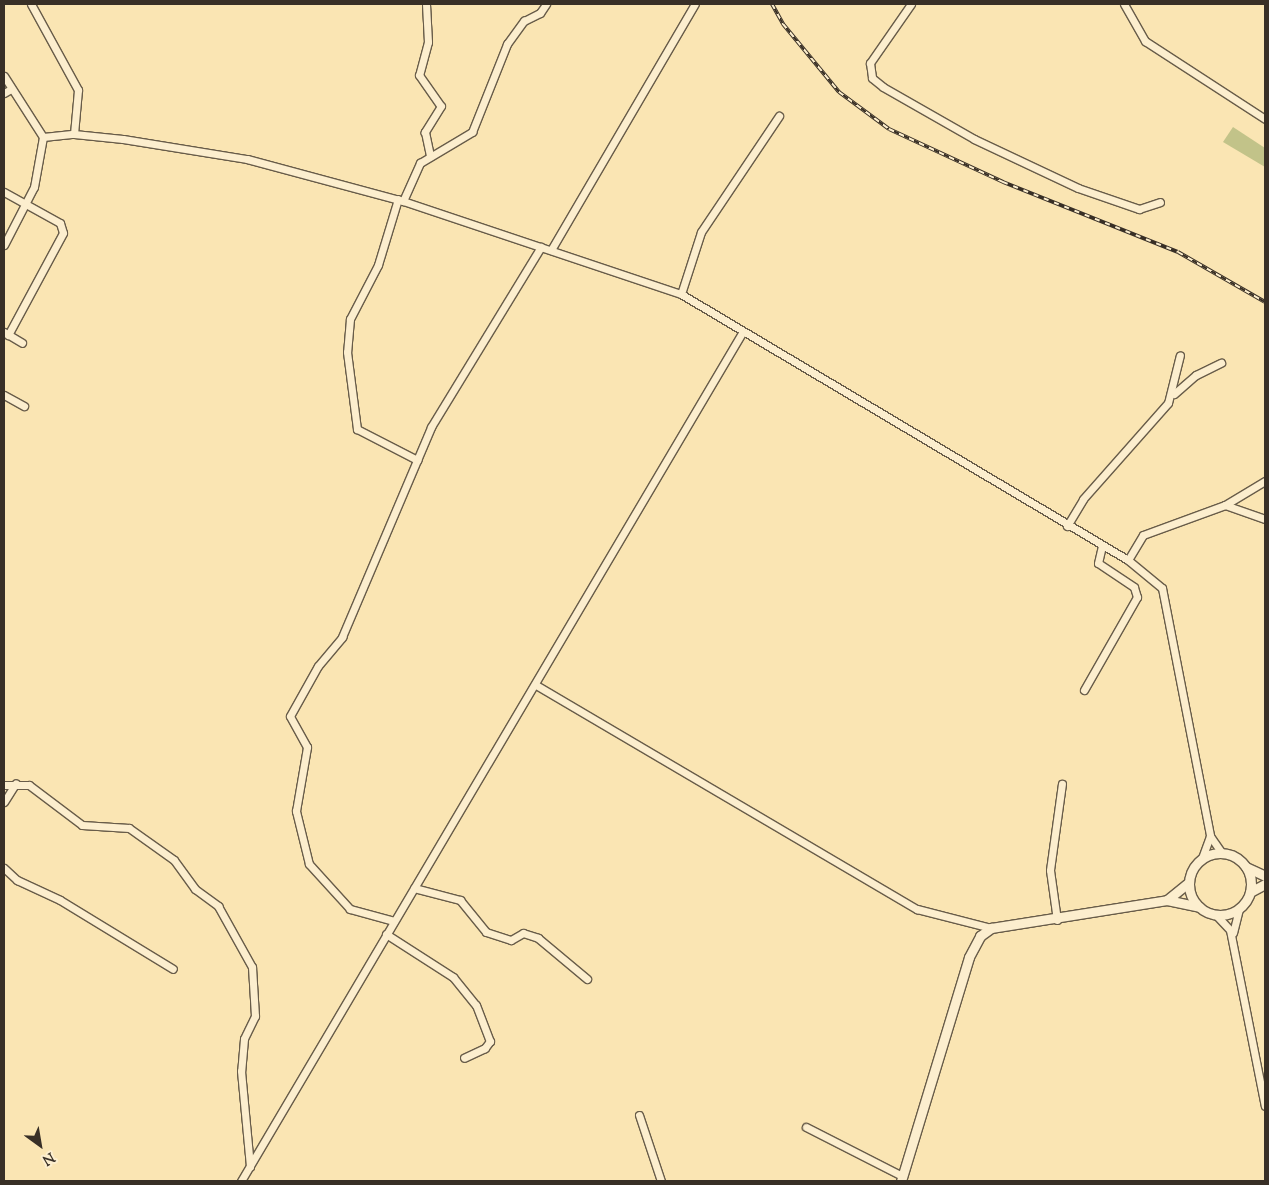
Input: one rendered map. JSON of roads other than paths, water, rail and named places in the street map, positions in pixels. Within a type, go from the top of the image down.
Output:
[{"type":"street","points":[[31,4],[78,90],[74,134]]},
{"type":"street","points":[[426,4],[428,42],[419,75],[441,106],[425,132],[430,156]]},
{"type":"street","points":[[417,460],[356,429],[347,352],[350,320],[378,265],[401,200],[416,169],[430,156],[472,132],[507,44],[524,21],[546,4]]},
{"type":"street","points":[[551,250],[695,4]]},
{"type":"street","points":[[911,4],[870,63],[872,78],[883,87],[974,139],[1078,188],[1139,209],[1160,202]]},
{"type":"street","points":[[1124,4],[1145,41],[1265,119]]},
{"type":"street","points":[[4,76],[7,90],[43,138],[40,169],[26,204],[4,245]]},
{"type":"street","points":[[681,294],[701,232],[779,116]]},
{"type":"street","points":[[43,138],[74,134],[194,148],[401,200],[681,294],[742,333],[1067,526],[1128,560],[1162,588],[1210,836],[1222,853],[1265,876]]},
{"type":"street","points":[[4,192],[60,223],[63,233],[6,333],[22,343]]},
{"type":"street","points":[[394,921],[350,909],[309,864],[296,811],[306,747],[290,716],[318,666],[342,637],[417,460],[471,356],[541,247]]},
{"type":"street","points":[[241,1181],[386,934],[536,685],[742,333]]},
{"type":"street","points":[[1174,395],[1180,356]]},
{"type":"street","points":[[1067,526],[1083,499],[1174,395],[1196,374],[1221,363]]},
{"type":"street","points":[[4,395],[24,406]]},
{"type":"street","points":[[1128,560],[1143,536],[1225,505],[1265,481]]},
{"type":"street","points":[[1225,505],[1265,520]]},
{"type":"street","points":[[1084,690],[1137,597],[1130,583],[1098,563],[1102,546]]},
{"type":"street","points":[[536,685],[917,908],[992,928],[1057,920],[1167,900],[1200,907],[1217,916],[1233,940]]},
{"type":"street","points":[[4,785],[17,783],[29,785],[75,823],[129,828],[174,860],[195,889],[218,906],[252,968],[255,1016],[244,1039],[241,1070],[250,1167]]},
{"type":"street","points":[[4,802],[17,783]]},
{"type":"street","points":[[1057,920],[1050,870],[1062,784]]},
{"type":"street","points":[[1167,900],[1188,883],[1202,858],[1210,836]]},
{"type":"street","points":[[1202,858],[1222,853]]},
{"type":"street","points":[[1246,867],[1250,892]]},
{"type":"street","points":[[4,868],[17,880],[60,900],[173,969]]},
{"type":"street","points":[[1188,883],[1200,907]]},
{"type":"street","points":[[1265,884],[1250,892],[1239,909],[1233,940],[1265,1106]]},
{"type":"street","points":[[414,888],[460,900],[486,932],[511,940],[523,932],[538,938],[587,979]]},
{"type":"street","points":[[1217,916],[1239,909]]},
{"type":"street","points":[[806,1127],[902,1179],[974,945],[992,928]]},
{"type":"street","points":[[386,934],[453,977],[476,1005],[490,1041],[485,1048],[464,1058]]},
{"type":"street","points":[[639,1115],[661,1181]]},
{"type":"railway","points":[[772,4],[783,24],[839,92],[889,129],[1003,182],[1178,252],[1265,302]]}]
